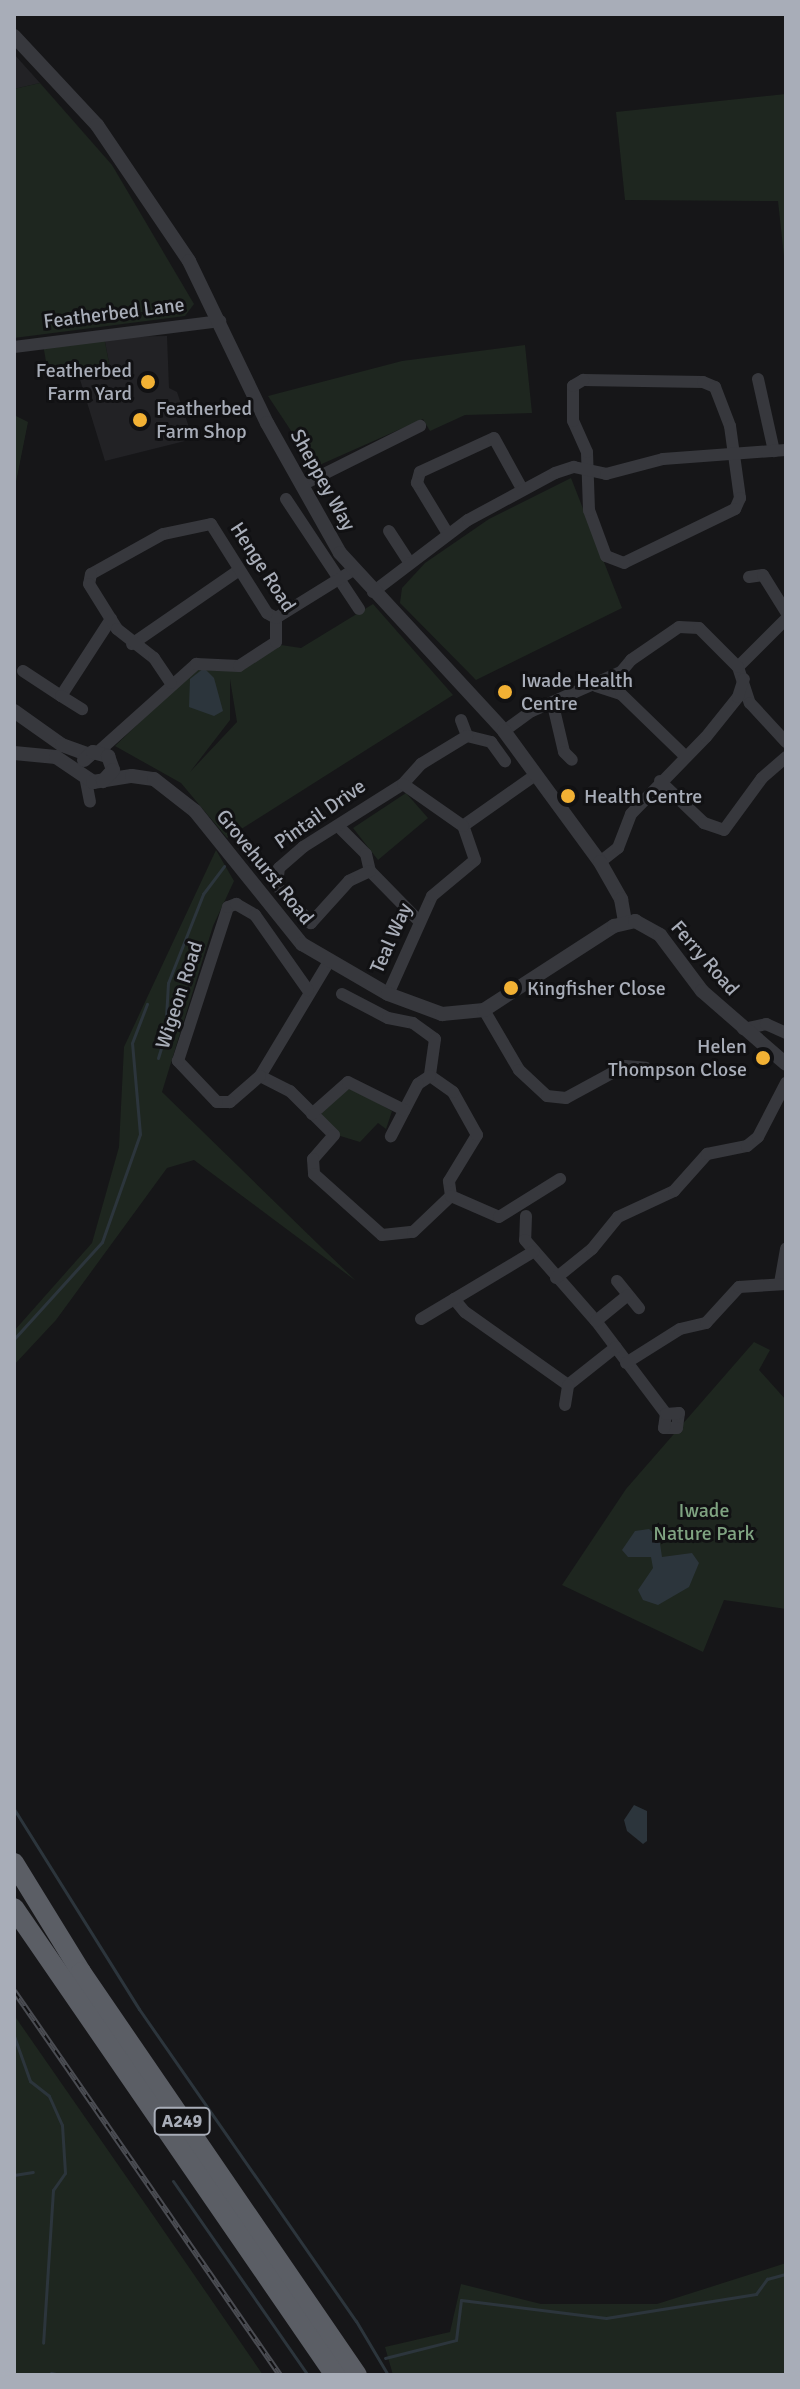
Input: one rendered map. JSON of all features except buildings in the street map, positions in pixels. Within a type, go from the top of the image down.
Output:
[{"type":"highway","name":"A249","points":[[14,1863],[89,1985],[357,2375]]},
{"type":"highway","name":"A249","points":[[14,1908],[335,2375]]},
{"type":"street","name":"Sheppey Way","points":[[14,36],[97,125],[189,261],[267,423],[318,510],[335,527],[355,569]]},
{"type":"street","name":"Featherbed Lane","points":[[14,347],[220,321]]},
{"type":"street","points":[[373,592],[448,534],[521,487],[574,467],[606,474],[634,464],[734,451],[780,450],[758,379]]},
{"type":"street","points":[[583,380],[711,385],[723,398],[734,451],[740,498],[735,509],[624,563],[606,556],[593,522],[590,471],[570,398],[573,386],[583,380]]},
{"type":"street","points":[[304,484],[354,452],[420,426]]},
{"type":"street","points":[[448,534],[417,483],[420,472],[494,438],[521,487]]},
{"type":"street","points":[[286,499],[359,609]]},
{"type":"street","name":"Henge Road","points":[[103,758],[118,735],[171,683],[209,661],[239,666],[276,642],[276,618],[238,571],[211,524],[163,534],[91,574],[89,584],[111,619],[132,644],[154,658],[171,683]]},
{"type":"street","points":[[389,531],[410,563]]},
{"type":"street","points":[[276,618],[355,569],[504,731],[534,776],[600,862],[621,899],[625,922]]},
{"type":"street","points":[[132,644],[238,571]]},
{"type":"street","points":[[749,577],[763,575],[786,612]]},
{"type":"street","points":[[61,696],[111,619]]},
{"type":"street","points":[[600,862],[618,848],[631,814],[684,755],[706,737],[738,697],[741,673],[786,619]]},
{"type":"street","points":[[504,731],[532,711],[553,705],[621,672],[631,660],[679,627],[699,628],[741,673],[750,703],[785,744]]},
{"type":"street","points":[[23,671],[82,709]]},
{"type":"street","points":[[621,672],[621,694]]},
{"type":"street","points":[[596,686],[621,694],[684,755]]},
{"type":"street","points":[[553,705],[564,752],[572,760]]},
{"type":"street","name":"Grovehurst Road","points":[[14,711],[62,745],[103,758],[132,776],[154,779],[195,811],[282,925],[328,963],[388,994],[442,1014],[484,1010],[625,922]]},
{"type":"street","points":[[461,720],[467,736],[491,742],[505,761]]},
{"type":"street","name":"Pintail Drive","points":[[370,871],[349,881],[311,923],[277,886],[277,873],[285,862],[403,784],[421,764],[467,736]]},
{"type":"street","points":[[14,753],[56,757],[84,774],[103,781],[132,776]]},
{"type":"street","points":[[660,781],[704,823],[724,830],[762,778],[786,757]]},
{"type":"street","points":[[84,774],[103,758]]},
{"type":"street","points":[[103,758],[103,781]]},
{"type":"street","points":[[403,784],[463,826],[534,776]]},
{"type":"street","name":"Teal Way","points":[[388,994],[432,896],[475,860],[463,826]]},
{"type":"street","points":[[339,827],[366,854],[370,871],[419,921]]},
{"type":"street","name":"Wigeon Road","points":[[260,1076],[230,1102],[217,1102],[187,1076],[178,1061],[228,907],[236,904],[255,915],[308,990]]},
{"type":"street","name":"Ferry Road","points":[[625,922],[641,923],[660,935],[702,991],[786,1064]]},
{"type":"street","points":[[328,963],[308,990],[307,1001],[260,1076],[290,1091],[334,1135],[313,1159],[314,1174],[382,1235],[413,1232],[451,1196]]},
{"type":"street","points":[[342,994],[388,1018],[413,1023],[435,1039],[430,1076],[418,1084],[391,1136]]},
{"type":"street","points":[[484,1010],[519,1070],[547,1096],[566,1098],[625,1066],[640,1063]]},
{"type":"street","points":[[743,1029],[766,1024],[786,1033]]},
{"type":"street","points":[[430,1076],[453,1092],[477,1135],[449,1181],[451,1196]]},
{"type":"street","points":[[312,1114],[348,1082],[404,1110]]},
{"type":"street","points":[[556,1278],[592,1249],[618,1217],[650,1193],[674,1191],[707,1154],[747,1146],[758,1137],[786,1083]]},
{"type":"street","points":[[451,1196],[499,1217],[560,1179]]},
{"type":"street","points":[[526,1216],[521,1231],[533,1252],[596,1321],[666,1414]]},
{"type":"street","points":[[626,1363],[680,1329],[709,1320],[739,1287],[783,1284],[786,1249]]},
{"type":"street","points":[[421,1319],[533,1252]]},
{"type":"street","points":[[617,1281],[639,1308]]},
{"type":"street","points":[[596,1321],[628,1295]]},
{"type":"street","points":[[454,1299],[568,1385]]},
{"type":"street","points":[[565,1405],[568,1385],[616,1347]]},
{"type":"shaded area","points":[[14,54],[40,83],[14,89]]},
{"type":"shaded area","points":[[167,336],[169,388],[177,392],[193,439],[105,461],[78,373],[110,368],[104,337]]},
{"type":"shaded area","points":[[204,668],[214,678],[223,711],[214,716],[189,707],[190,679]]},
{"type":"shaded area","points":[[649,1529],[659,1537],[662,1557],[692,1553],[699,1563],[689,1587],[658,1605],[643,1600],[638,1590],[653,1568],[651,1557],[628,1557],[622,1550],[635,1531]]},
{"type":"shaded area","points":[[634,1805],[647,1811],[647,1841],[643,1844],[627,1831],[624,1820]]},
{"type":"green space","points":[[40,83],[112,165],[194,304],[185,316],[14,338],[14,89]]},
{"type":"green space","points":[[786,94],[786,275],[778,201],[625,200],[616,112]]},
{"type":"green space","points":[[104,337],[110,368],[49,379],[43,344]]},
{"type":"green space","points":[[525,345],[532,413],[465,415],[430,431],[423,419],[315,467],[268,396],[402,361]]},
{"type":"green space","points":[[14,415],[28,422],[14,492]]},
{"type":"green space","points":[[571,478],[622,608],[476,680],[400,603],[402,588],[425,563],[489,519]]},
{"type":"green space","points":[[373,604],[453,695],[227,838],[181,783],[115,746],[195,669],[241,671],[281,645],[301,648]],"holes":[[[230,679],[237,722],[190,772],[230,720]]]},
{"type":"green space","points":[[406,793],[428,818],[378,860],[353,828]]},
{"type":"green space","points":[[216,850],[234,881],[213,926],[162,1092],[356,1281],[194,1160],[167,1168],[56,1320],[14,1365],[14,1331],[92,1243],[119,1147],[124,1047]]},
{"type":"green space","points":[[349,1087],[392,1111],[386,1129],[378,1123],[360,1142],[337,1135],[322,1118],[322,1112]]},
{"type":"green space","name":"Iwade Nature Park","points":[[754,1342],[770,1350],[759,1370],[786,1400],[786,1609],[724,1600],[703,1652],[562,1585],[626,1489]]},
{"type":"green space","points":[[14,2015],[155,2218],[263,2375],[14,2375]]},
{"type":"green space","points":[[786,2263],[786,2375],[393,2375],[385,2347],[450,2332],[461,2284],[541,2304],[657,2304]]},
{"type":"waterway","points":[[786,199],[786,223]]},
{"type":"waterway","points":[[158,1058],[165,1035],[168,983],[203,894],[224,866]]},
{"type":"waterway","points":[[14,1339],[102,1242],[140,1134],[132,1043],[147,1004]]},
{"type":"waterway","points":[[14,1809],[139,2009],[356,2321],[388,2375]]},
{"type":"waterway","points":[[14,2036],[30,2081],[49,2096],[62,2125],[65,2173],[53,2190],[43,2343]]},
{"type":"waterway","points":[[14,2175],[33,2172]]},
{"type":"waterway","points":[[173,2181],[308,2375]]},
{"type":"waterway","points":[[385,2358],[456,2340],[461,2300],[606,2318],[756,2294],[767,2279],[786,2274]]},
{"type":"waterway","points":[[51,2373],[61,2375]]},
{"type":"railway","points":[[14,1991],[280,2375]]},
{"type":"place","name":"Featherbed Farm Yard","points":[[148,382]]},
{"type":"place","name":"Featherbed Farm Shop","points":[[140,420]]},
{"type":"place","name":"Iwade Health Centre","points":[[505,692]]},
{"type":"place","name":"Health Centre","points":[[568,796]]},
{"type":"place","name":"Kingfisher Close","points":[[511,988]]},
{"type":"place","name":"Helen Thompson Close","points":[[763,1058]]}]
